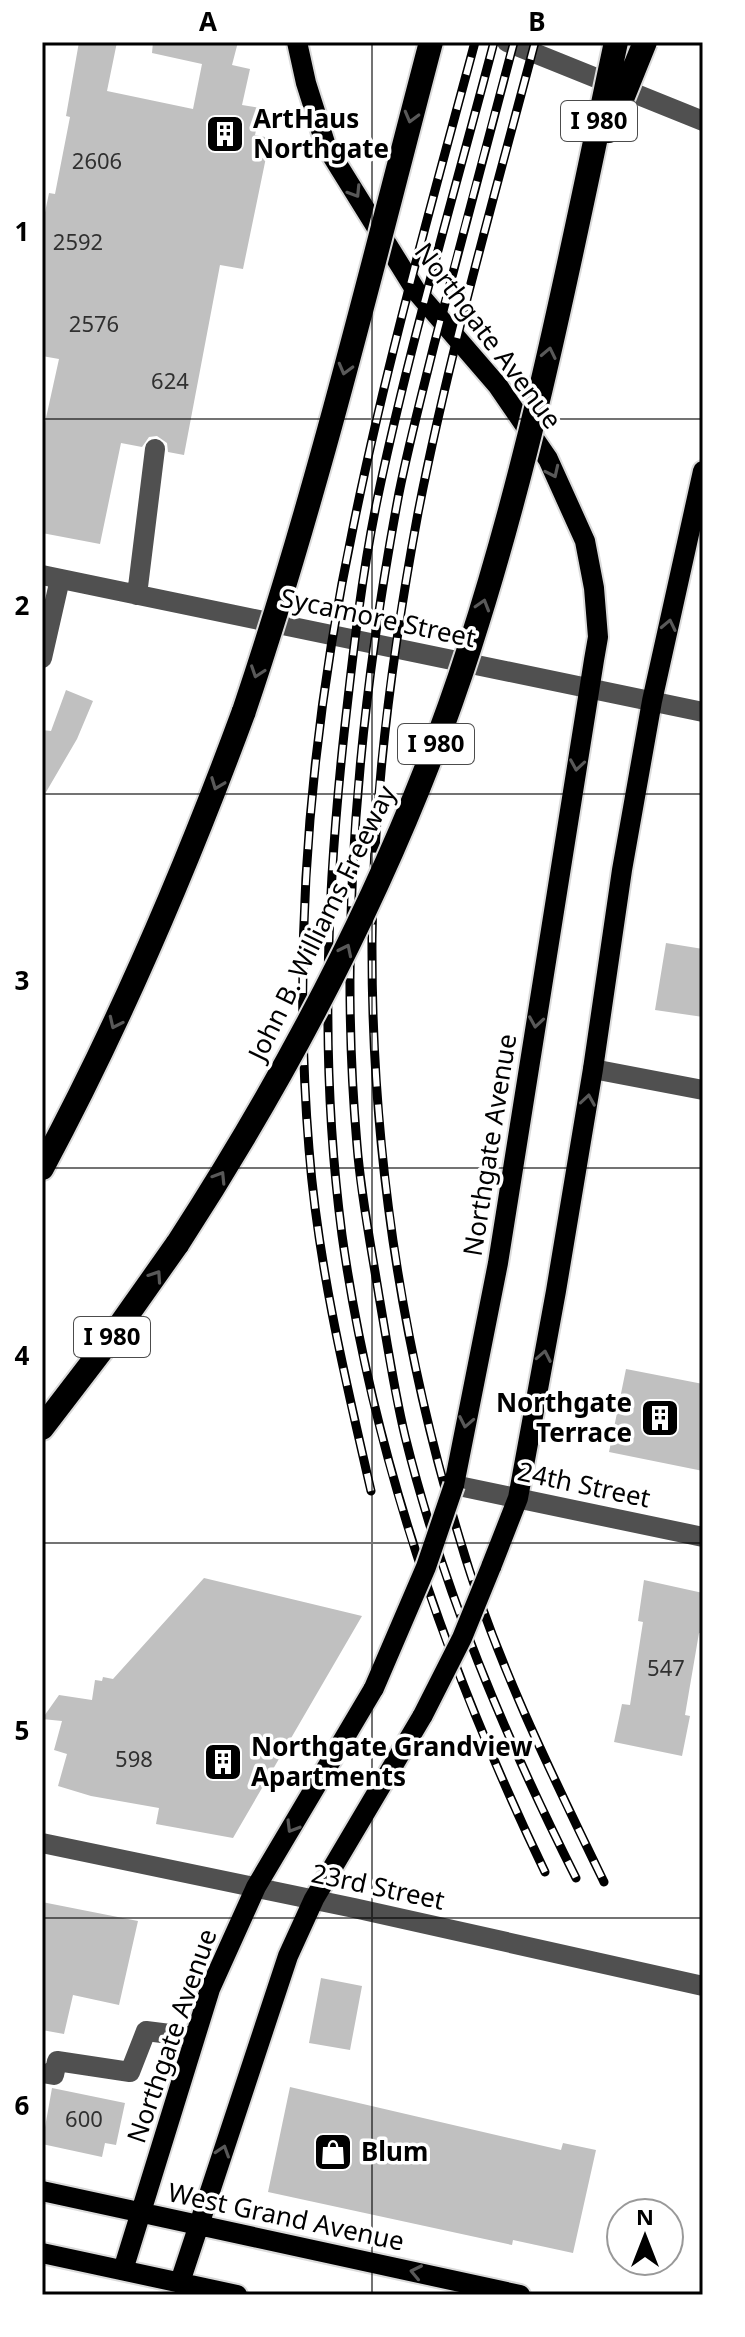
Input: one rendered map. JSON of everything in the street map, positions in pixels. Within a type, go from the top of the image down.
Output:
[{"type":"highway","points":[[42,1168],[87,1082],[145,958],[244,711],[269,637],[323,448],[431,42]]},
{"type":"highway","name":"I 980","points":[[582,201],[616,42]]},
{"type":"highway","points":[[582,201],[645,42]]},
{"type":"highway","name":"John B. Williams Freeway","points":[[42,1428],[178,1243],[254,1122],[315,1012],[378,881],[427,766],[470,647],[508,521],[541,392],[582,201]]},
{"type":"main road","name":"Northgate Avenue","points":[[123,2270],[210,1989],[256,1887],[374,1688],[426,1567],[454,1485],[498,1263],[598,637],[594,588],[585,541],[548,459],[498,386],[416,291],[326,146],[297,42]]},
{"type":"main road","points":[[180,2282],[288,1956],[314,1899],[423,1715],[462,1638],[518,1498],[556,1291],[622,870],[652,701],[703,471]]},
{"type":"main road","name":"West Grand Avenue","points":[[42,2191],[520,2295]]},
{"type":"main road","points":[[42,2253],[237,2295]]},
{"type":"street","points":[[507,42],[703,121]]},
{"type":"street","points":[[137,595],[155,449]]},
{"type":"street","name":"Sycamore Street","points":[[51,577],[703,712]]},
{"type":"street","points":[[42,658],[51,577]]},
{"type":"street","points":[[593,1069],[703,1090]]},
{"type":"street","name":"24th Street","points":[[454,1485],[703,1537]]},
{"type":"street","name":"23rd Street","points":[[42,1843],[314,1899],[703,1986]]},
{"type":"street","points":[[42,2073],[54,2075],[57,2061],[130,2072],[146,2031],[194,2037]]},
{"type":"building","points":[[79,42],[117,42],[107,91],[193,109],[202,64],[152,53],[153,42],[238,42],[232,65],[250,69],[242,105],[261,108],[255,135],[270,138],[243,269],[220,265],[184,455],[168,452],[167,443],[157,436],[149,437],[142,447],[121,443],[100,544],[42,533],[42,436],[59,359],[42,356],[42,227],[49,193],[55,194],[70,117],[66,116]]},
{"type":"building","points":[[66,690],[93,701],[77,739],[42,799],[42,730],[51,731]]},
{"type":"building","points":[[666,943],[703,949],[703,1017],[655,1010]]},
{"type":"building","name":"Northgate Terrace","points":[[626,1369],[703,1384],[703,1471],[609,1452]]},
{"type":"building","name":"Northgate Grandview Apartments","points":[[204,1578],[362,1616],[233,1838],[156,1824],[159,1808],[91,1796],[58,1786],[67,1754],[54,1750],[62,1721],[42,1719],[59,1695],[92,1700],[95,1680],[102,1681],[103,1677],[113,1679]]},
{"type":"building","points":[[644,1580],[703,1593],[703,1634],[699,1633],[685,1715],[690,1716],[682,1756],[614,1742],[622,1704],[630,1705],[643,1622],[638,1621]]},
{"type":"building","points":[[42,1902],[138,1921],[119,2005],[73,1995],[64,2034],[42,2030]]},
{"type":"building","points":[[321,1978],[362,1986],[350,2050],[309,2043]]},
{"type":"building","points":[[290,2087],[561,2150],[563,2143],[596,2150],[573,2253],[513,2240],[512,2245],[268,2192]]},
{"type":"building","points":[[52,2088],[125,2103],[116,2145],[105,2143],[102,2157],[42,2144]]},
{"type":"railway","points":[[371,1491],[342,1364],[313,1192],[304,1071],[303,992],[309,834],[326,678],[354,523],[395,342],[475,42]]},
{"type":"railway","points":[[494,42],[405,378],[368,551],[338,797],[330,922],[328,1047],[330,1110],[342,1235],[373,1400],[394,1481],[446,1640],[477,1719],[545,1872]]},
{"type":"railway","points":[[514,42],[416,419],[385,573],[363,736],[356,818],[351,900],[352,1064],[366,1221],[397,1401],[420,1493],[478,1662],[576,1878]]},
{"type":"railway","points":[[535,42],[458,335],[430,454],[409,566],[392,672],[380,779],[373,886],[373,1015],[377,1091],[394,1243],[421,1393],[439,1467],[474,1584],[507,1671],[604,1882]]},
{"type":"place","name":"ArtHaus Northgate","points":[[225,134]]},
{"type":"place","name":"Northgate Terrace","points":[[660,1418]]},
{"type":"place","name":"Northgate Grandview Apartments","points":[[223,1762]]},
{"type":"place","name":"Blum","points":[[333,2152]]}]
